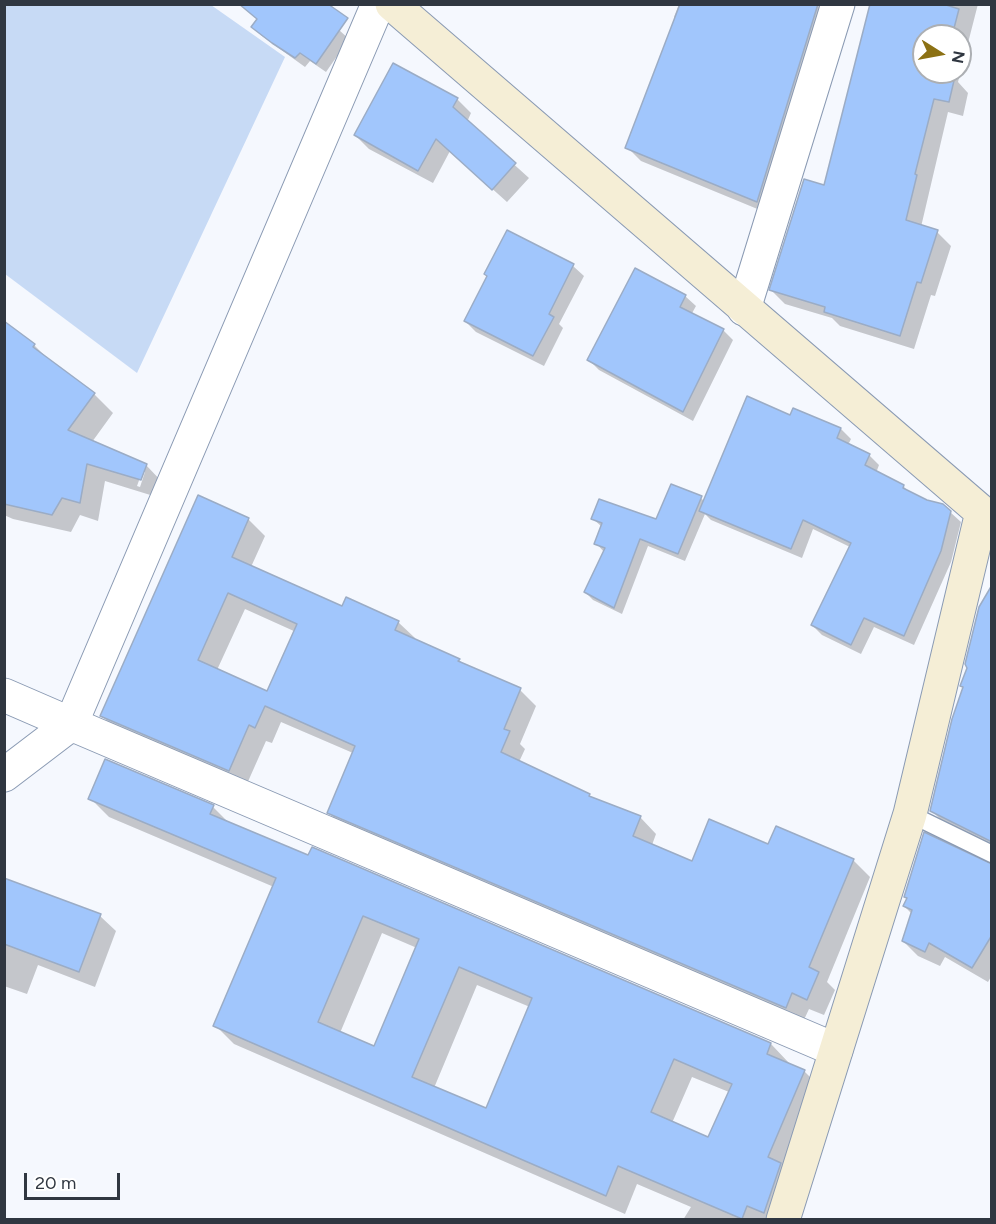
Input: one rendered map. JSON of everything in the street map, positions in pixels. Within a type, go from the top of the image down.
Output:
[{"type":"main road","points":[[392,4],[987,517],[910,814],[783,1220]]},
{"type":"street","points":[[4,775],[71,724],[378,4]]},
{"type":"street","points":[[744,309],[838,4]]},
{"type":"street","points":[[4,695],[836,1050]]},
{"type":"lane","points":[[910,814],[992,854]]},
{"type":"water","points":[[4,5],[211,5],[285,57],[137,373],[5,274]]},
{"type":"building","points":[[239,4],[328,4],[348,18],[316,64],[300,53],[295,58],[251,27],[257,19]]},
{"type":"building","points":[[680,4],[818,4],[757,202],[625,148]]},
{"type":"building","points":[[870,4],[943,4],[959,9],[955,24],[912,24],[912,84],[953,84],[949,102],[934,99],[915,174],[917,175],[906,220],[938,230],[921,283],[917,282],[900,336],[824,312],[825,307],[769,290],[804,179],[824,185]]},
{"type":"building","points":[[393,63],[458,98],[453,107],[516,163],[492,190],[436,139],[418,171],[354,135]]},
{"type":"building","points":[[507,230],[574,264],[549,314],[554,317],[533,356],[464,321],[487,276],[484,274]]},
{"type":"building","points":[[635,268],[686,295],[680,307],[724,329],[683,412],[587,360]]},
{"type":"building","points":[[4,321],[35,344],[33,347],[95,393],[68,430],[147,464],[141,480],[87,464],[80,503],[62,498],[52,515],[4,504]]},
{"type":"building","points":[[747,396],[790,415],[793,408],[841,428],[837,438],[870,454],[865,465],[927,500],[943,504],[951,511],[941,551],[904,636],[864,618],[851,645],[811,625],[851,543],[803,520],[791,549],[699,511]]},
{"type":"building","points":[[671,484],[702,496],[678,554],[640,539],[614,608],[584,592],[605,548],[594,544],[602,523],[591,519],[599,499],[656,519]]},
{"type":"building","points":[[198,495],[249,518],[232,557],[342,606],[346,597],[399,621],[395,630],[460,659],[458,661],[521,688],[504,729],[510,731],[501,752],[590,794],[589,796],[641,816],[633,836],[692,861],[709,819],[768,844],[776,826],[854,859],[809,967],[819,972],[807,1000],[792,993],[786,1008],[327,813],[355,746],[265,706],[255,728],[249,725],[229,771],[100,716]],"holes":[[[228,593],[297,624],[267,691],[198,660]]]},
{"type":"building","points":[[992,585],[992,842],[930,811],[952,719],[963,687],[960,686],[967,668],[965,664],[979,607]]},
{"type":"building","points":[[105,759],[214,805],[210,814],[308,855],[312,847],[771,1043],[767,1054],[805,1070],[768,1157],[781,1163],[764,1213],[747,1206],[742,1219],[618,1166],[606,1196],[213,1026],[276,878],[88,799]],"holes":[[[363,916],[419,939],[374,1046],[318,1022]],[[459,967],[532,998],[486,1108],[412,1077]],[[674,1059],[732,1084],[708,1137],[651,1112]]]},
{"type":"building","points":[[924,832],[992,864],[992,935],[972,968],[929,943],[925,952],[902,941],[912,910],[903,906],[907,898],[904,897]]},
{"type":"building","points":[[4,878],[101,914],[79,972],[4,944]]}]
